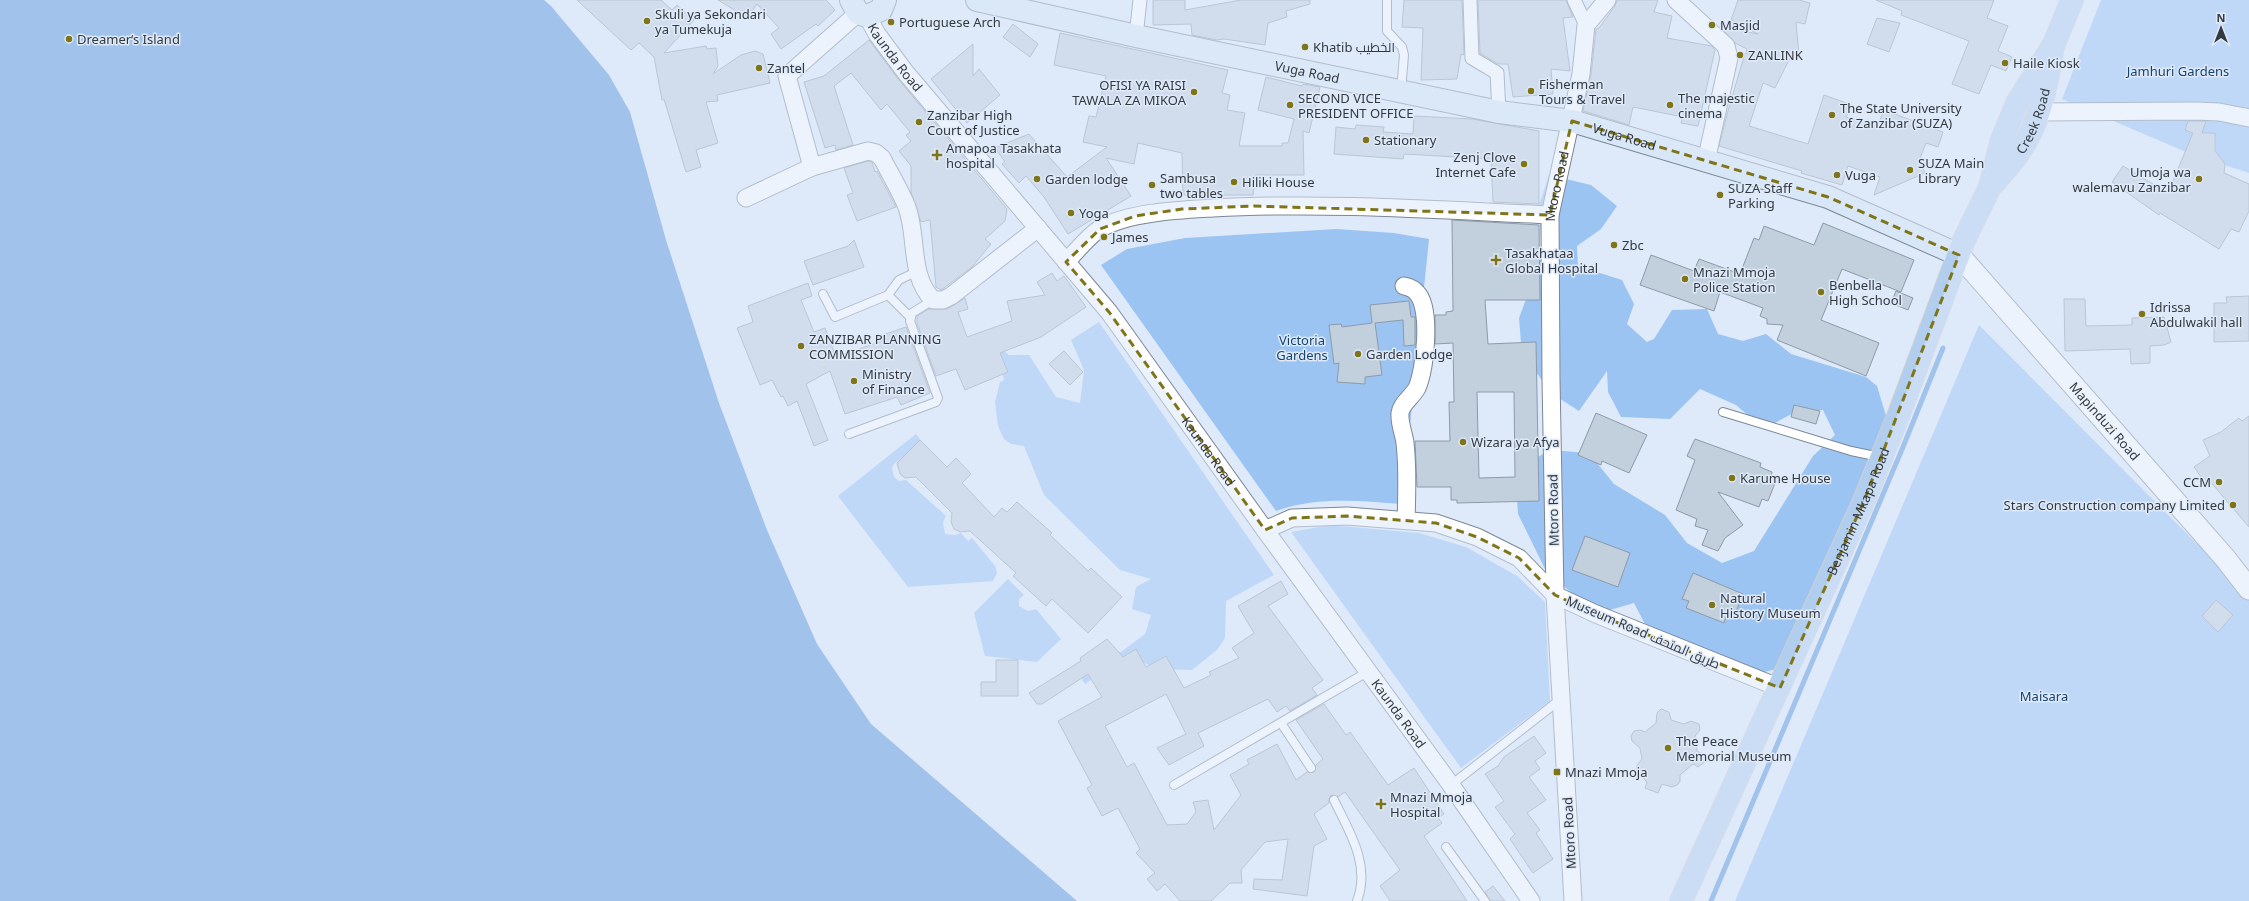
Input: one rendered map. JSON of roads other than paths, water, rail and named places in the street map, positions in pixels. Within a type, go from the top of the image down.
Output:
[{"type":"main road","points":[[858,9],[880,10],[885,0]]},
{"type":"main road","name":"Vuga Road","points":[[977,0],[1136,36],[1499,112],[1572,121],[1828,197],[1956,263]]},
{"type":"main road","name":"Creek Road","points":[[1956,263],[1990,187],[2001,142],[2017,103],[2054,44],[2072,0]]},
{"type":"main road","name":"Creek Road","points":[[1990,187],[2020,152],[2039,112],[2044,95],[2054,44]]},
{"type":"main road","name":"Benjamin Mkapa Road","points":[[1681,901],[1780,688],[1864,501],[1880,457],[1899,414],[1956,263]]},
{"type":"street","points":[[1136,36],[1140,0]]},
{"type":"street","points":[[1470,0],[1472,58],[1497,73],[1499,112]]},
{"type":"street","points":[[1574,0],[1586,25],[1606,0]]},
{"type":"street","points":[[1676,0],[1726,46],[1729,58],[1706,161]]},
{"type":"street","points":[[812,167],[787,76],[858,9]]},
{"type":"street","name":"Kaunda Road","points":[[858,9],[906,73],[1109,312],[1264,530],[1369,671],[1451,785],[1531,901]]},
{"type":"street","name":"Mtoro Road","points":[[1572,901],[1555,594],[1550,215],[1572,121],[1581,74],[1586,25]]},
{"type":"street","points":[[2039,112],[2196,111],[2219,112],[2249,118]]},
{"type":"street","points":[[746,198],[812,167],[868,151],[876,153],[882,158],[907,208],[915,240],[918,271],[924,290],[933,300],[942,300],[951,296],[1038,228]]},
{"type":"street","points":[[1066,262],[1100,229],[1136,216],[1182,210],[1261,206],[1396,208],[1550,215]]},
{"type":"street","name":"Mapinduzi Road","points":[[1956,263],[2220,552],[2249,589]]},
{"type":"street","points":[[1404,286],[1411,288],[1419,294],[1424,311],[1426,334],[1420,379],[1412,395],[1401,408],[1400,414],[1405,442],[1408,481],[1406,520]]},
{"type":"street","name":"Museum Road طريق المتحف","points":[[1264,530],[1292,518],[1347,516],[1436,523],[1477,537],[1519,558],[1555,594],[1596,614],[1780,688]]},
{"type":"lane","points":[[1387,0],[1387,31],[1402,47],[1404,55],[1401,91]]},
{"type":"lane","points":[[823,294],[835,317],[888,295],[898,280],[918,271]]},
{"type":"lane","points":[[849,434],[936,402],[938,398],[910,317],[888,295]]},
{"type":"lane","points":[[910,317],[912,313],[933,300]]},
{"type":"lane","points":[[1723,412],[1851,451],[1880,457]]},
{"type":"lane","points":[[1174,785],[1369,671]]},
{"type":"lane","points":[[1451,785],[1561,699]]},
{"type":"lane","points":[[1281,723],[1311,768]]},
{"type":"lane","points":[[1334,800],[1360,854],[1360,892],[1357,901]]},
{"type":"lane","points":[[1446,847],[1485,901]]},
{"type":"waterway","points":[[1711,901],[1903,447],[1943,348]]},
{"type":"place","name":"Skuli ya Sekondari ya Tumekuja","points":[[647,21]]},
{"type":"place","name":"Portuguese Arch","points":[[891,22]]},
{"type":"place","name":"Masjid","points":[[1712,25]]},
{"type":"place","name":"Dreamer‘s Island","points":[[69,39]]},
{"type":"place","name":"Khatib الخطيب","points":[[1305,47]]},
{"type":"place","name":"ZANLINK","points":[[1740,55]]},
{"type":"place","name":"Haile Kiosk","points":[[2005,63]]},
{"type":"place","name":"Zantel","points":[[759,68]]},
{"type":"place","name":"Fisherman Tours & Travel","points":[[1531,91]]},
{"type":"place","name":"OFISI YA RAISI TAWALA ZA MIKOA","points":[[1194,92]]},
{"type":"place","name":"SECOND VICE PRESIDENT OFFICE","points":[[1290,105]]},
{"type":"place","name":"The majestic cinema","points":[[1670,105]]},
{"type":"place","name":"The State University of Zanzibar (SUZA)","points":[[1832,115]]},
{"type":"place","name":"Zanzibar High Court of Justice","points":[[919,122]]},
{"type":"place","name":"Stationary","points":[[1366,140]]},
{"type":"place","name":"Amapoa Tasakhata hospital","points":[[937,155]]},
{"type":"place","name":"Zenj Clove Internet Cafe","points":[[1524,164]]},
{"type":"place","name":"SUZA Main Library","points":[[1910,170]]},
{"type":"place","name":"Vuga","points":[[1837,175]]},
{"type":"place","name":"Garden lodge","points":[[1037,179]]},
{"type":"place","name":"Umoja wa walemavu Zanzibar","points":[[2199,179]]},
{"type":"place","name":"Hiliki House","points":[[1234,182]]},
{"type":"place","name":"Sambusa two tables","points":[[1152,185]]},
{"type":"place","name":"SUZA Staff Parking","points":[[1720,195]]},
{"type":"place","name":"Yoga","points":[[1071,213]]},
{"type":"place","name":"James","points":[[1104,237]]},
{"type":"place","name":"Zbc","points":[[1614,245]]},
{"type":"place","name":"Tasakhataa Global Hospital","points":[[1496,260]]},
{"type":"place","name":"Mnazi Mmoja Police Station","points":[[1685,279]]},
{"type":"place","name":"Benbella High School","points":[[1821,292]]},
{"type":"place","name":"Idrissa Abdulwakil hall","points":[[2142,314]]},
{"type":"place","name":"ZANZIBAR PLANNING COMMISSION","points":[[801,346]]},
{"type":"place","name":"Garden Lodge","points":[[1358,354]]},
{"type":"place","name":"Ministry of Finance","points":[[854,381]]},
{"type":"place","name":"Wizara ya Afya","points":[[1463,442]]},
{"type":"place","name":"Karume House","points":[[1732,478]]},
{"type":"place","name":"CCM","points":[[2219,482]]},
{"type":"place","name":"Stars Construction company Limited","points":[[2233,505]]},
{"type":"place","name":"Natural History Museum","points":[[1712,605]]},
{"type":"place","name":"The Peace Memorial Museum","points":[[1668,748]]},
{"type":"place","name":"Mnazi Mmoja","points":[[1557,772]]},
{"type":"place","name":"Mnazi Mmoja Hospital","points":[[1381,804]]},
{"type":"park label","name":"Jamhuri Gardens","points":[[2178,71]]},
{"type":"park label","name":"Victoria Gardens","points":[[1302,348]]},
{"type":"park label","name":"Maisara","points":[[2044,696]]}]
